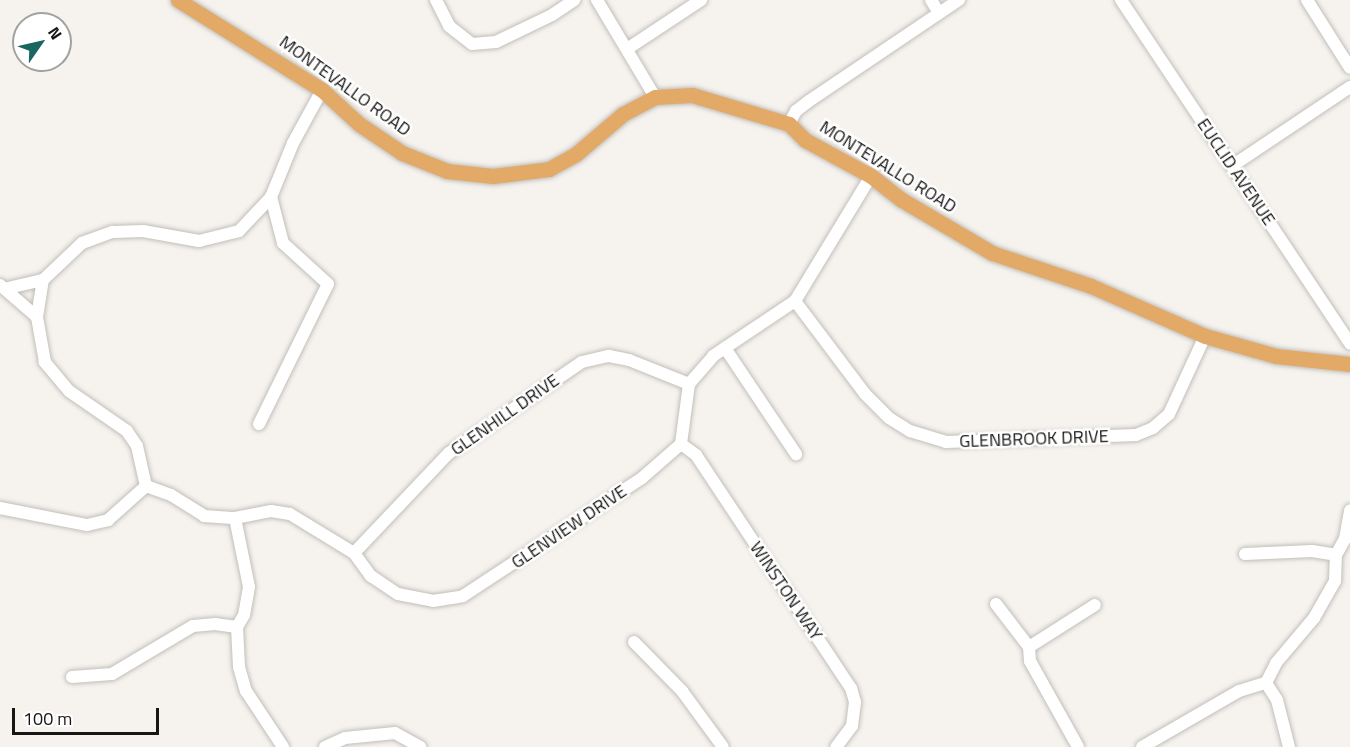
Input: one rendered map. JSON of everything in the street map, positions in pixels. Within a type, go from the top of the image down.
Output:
[{"type":"main road","name":"MONTEVALLO ROAD","points":[[178,0],[322,90],[360,124],[402,153],[447,171],[493,176],[549,169],[576,154],[623,114],[655,97],[692,95],[789,124],[805,140],[871,176],[902,200],[992,253],[1091,286],[1205,336],[1276,356],[1350,364]]},
{"type":"street","points":[[436,0],[449,26],[472,44],[496,42],[552,15],[574,0]]},
{"type":"street","points":[[597,0],[655,97]]},
{"type":"street","points":[[627,49],[701,0]]},
{"type":"street","points":[[931,0],[939,13]]},
{"type":"street","points":[[789,124],[796,111],[809,101],[959,0]]},
{"type":"street","name":"EUCLID AVENUE","points":[[1121,0],[1350,344]]},
{"type":"street","points":[[1307,0],[1350,68]]},
{"type":"street","points":[[1232,166],[1350,87]]},
{"type":"street","points":[[4,287],[43,280],[82,243],[113,232],[143,231],[199,242],[221,238],[239,231],[271,197],[292,143],[322,90]]},
{"type":"street","points":[[681,444],[689,384],[725,348],[795,301],[871,176]]},
{"type":"street","points":[[260,424],[328,284],[284,243],[271,197]]},
{"type":"street","points":[[0,508],[87,525],[108,520],[146,486],[137,446],[127,431],[69,391],[45,362],[37,317],[43,280]]},
{"type":"street","points":[[4,287],[37,317]]},
{"type":"street","name":"GLENBROOK DRIVE","points":[[795,301],[865,394],[889,418],[910,431],[946,442],[1136,435],[1145,432],[1169,414],[1205,336]]},
{"type":"street","points":[[725,348],[796,454]]},
{"type":"street","name":"GLENHILL DRIVE","points":[[354,553],[449,453],[582,362],[609,356],[629,360],[689,384]]},
{"type":"street","name":"GLENVIEW DRIVE","points":[[146,486],[171,495],[204,516],[235,518],[271,511],[290,514],[354,553],[370,576],[398,594],[433,602],[463,596],[633,484],[681,444]]},
{"type":"street","name":"WINSTON WAY","points":[[681,444],[696,455],[851,688],[855,702],[852,726],[836,747]]},
{"type":"street","points":[[1142,747],[1239,691],[1266,683],[1276,663],[1320,609],[1335,581],[1336,555],[1346,539],[1350,510]]},
{"type":"street","points":[[235,518],[249,587],[244,615],[237,627],[239,667],[246,692],[283,747]]},
{"type":"street","points":[[1245,554],[1312,551],[1336,555]]},
{"type":"street","points":[[996,604],[1029,647],[1030,661],[1078,747]]},
{"type":"street","points":[[1029,647],[1095,605]]},
{"type":"street","points":[[72,676],[112,674],[193,626],[214,624],[237,627]]},
{"type":"street","points":[[634,642],[682,691],[723,747]]},
{"type":"street","points":[[1266,683],[1277,700],[1289,747]]},
{"type":"street","points":[[325,747],[345,738],[395,733],[420,747]]}]
